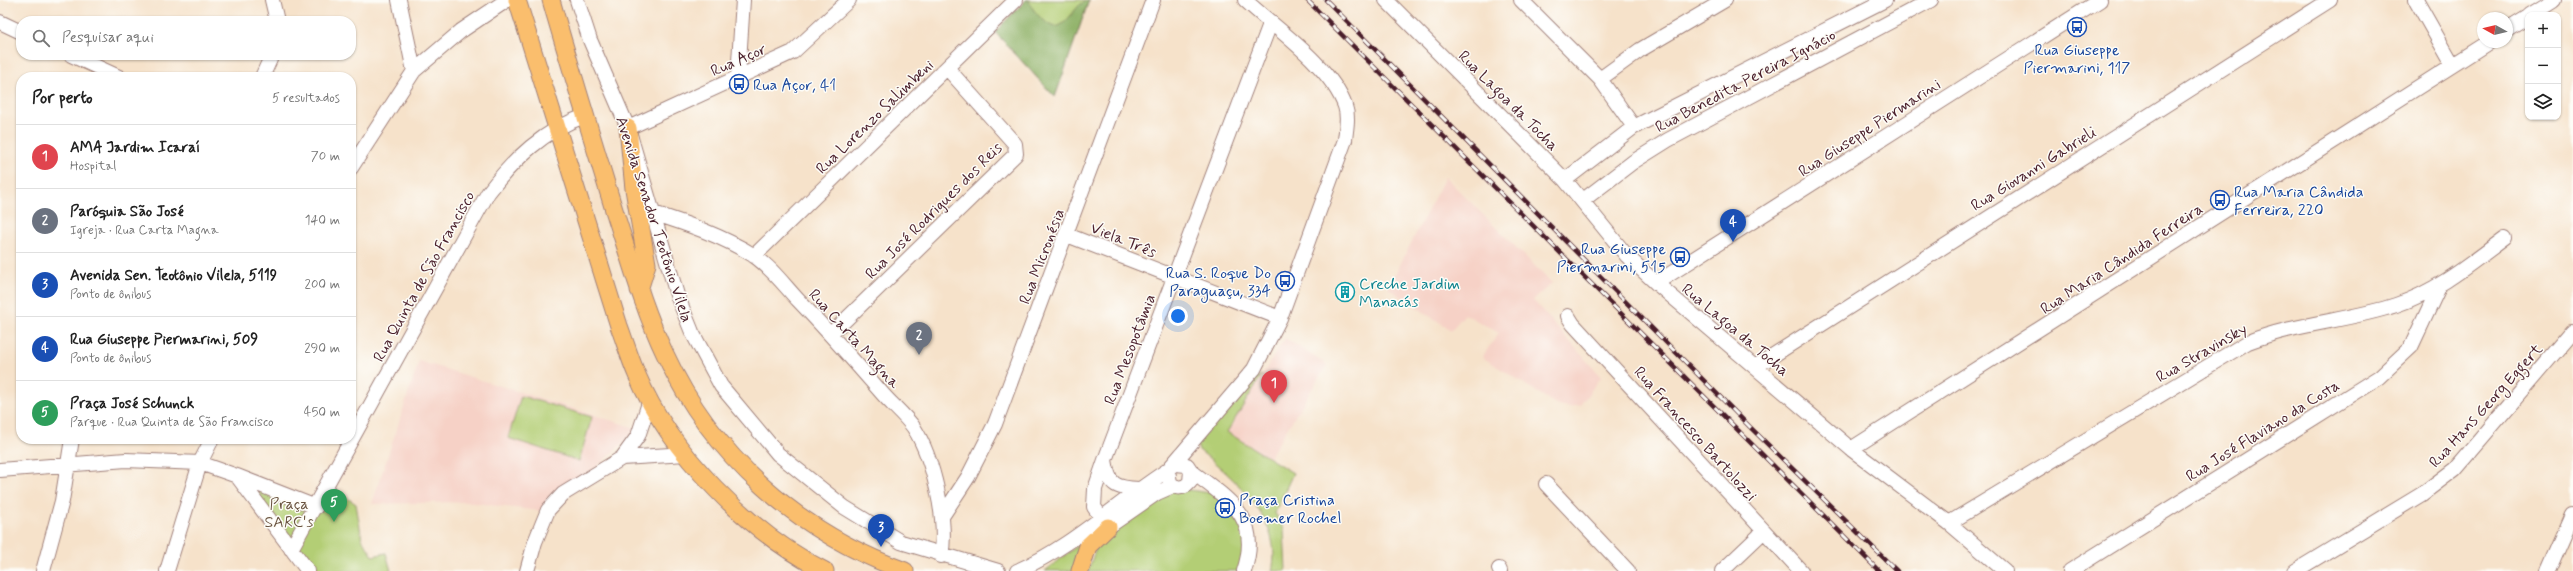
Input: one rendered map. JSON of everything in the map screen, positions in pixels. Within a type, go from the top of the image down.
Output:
[{"type":"main road","points":[[517,0],[558,127],[619,326],[637,375],[650,400],[686,454],[748,519],[771,537],[825,571]]},
{"type":"main road","points":[[551,0],[639,290],[664,354],[684,392],[727,452],[757,482],[794,512],[860,552],[906,571]]},
{"type":"main road","points":[[628,128],[634,189],[647,264],[639,290]]},
{"type":"main road","points":[[1080,571],[1088,546],[1104,522]]},
{"type":"street","points":[[272,0],[276,16]]},
{"type":"street","points":[[400,0],[414,71]]},
{"type":"street","points":[[357,149],[414,71],[478,17],[507,0]]},
{"type":"street","name":"Avenida Senador Teotônio Vilela","points":[[577,0],[590,40],[628,128],[677,295],[692,332],[721,386],[778,454],[844,506],[901,542],[941,556],[998,571]]},
{"type":"street","points":[[738,77],[743,0]]},
{"type":"street","name":"Rua Açor","points":[[628,128],[793,52],[849,0]]},
{"type":"street","name":"Rua Lorenzo Salimbeni","points":[[754,256],[948,69],[1016,0]]},
{"type":"street","name":"Rua Micronésia","points":[[943,515],[968,477],[995,424],[1153,0]]},
{"type":"street","points":[[1104,522],[1139,489],[1172,467],[1254,369],[1280,318],[1338,163],[1345,140],[1347,118],[1345,107],[1335,85],[1323,69],[1270,24],[1245,0]]},
{"type":"street","name":"Rua Lagoa da Tocha","points":[[1386,0],[1565,180],[1627,256],[1656,283],[1851,449],[1949,523],[2005,571]]},
{"type":"street","points":[[1521,0],[1600,79],[1634,127]]},
{"type":"street","points":[[1600,79],[1640,50],[1725,0]]},
{"type":"street","name":"Rua Benedita Pereira Ignácio","points":[[1565,180],[1634,127],[1885,0]]},
{"type":"street","name":"Rua Benedita Pereira Ignácio","points":[[1582,201],[1633,162],[1668,140],[1931,0]]},
{"type":"street","name":"Rua Giuseppe Piermarini","points":[[1656,283],[2100,0]]},
{"type":"street","name":"Rua Giovanni Gabrieli","points":[[1755,366],[2330,0]]},
{"type":"street","points":[[2416,0],[2454,65]]},
{"type":"street","points":[[2535,12],[2554,0]]},
{"type":"street","points":[[2513,26],[2525,19]]},
{"type":"street","points":[[0,22],[16,30]]},
{"type":"street","name":"Rua Mesopotâmia","points":[[1104,522],[1095,512],[1093,500],[1105,460],[1270,24]]},
{"type":"street","name":"Rua Maria Cândida Ferreira","points":[[1851,449],[2480,48]]},
{"type":"street","points":[[78,60],[94,72]]},
{"type":"street","points":[[264,72],[270,60]]},
{"type":"street","name":"Rua José Rodrigues dos Reis","points":[[831,334],[1016,154],[1015,144],[948,69]]},
{"type":"street","name":"Rua Quinta de São Francisco","points":[[356,434],[488,193],[515,161],[558,127],[585,116]]},
{"type":"street","name":"Rua Carta Magna","points":[[653,213],[698,228],[754,256],[765,264],[831,334],[914,428],[931,470],[943,515],[944,540],[941,556]]},
{"type":"street","name":"Viela Três","points":[[1067,234],[1175,278],[1280,318]]},
{"type":"street","name":"Rua Stravinsky","points":[[1949,523],[2248,342],[2300,326],[2368,314],[2398,305],[2439,287],[2505,238]]},
{"type":"street","name":"Rua José Flaviano da Costa","points":[[2070,571],[2379,377],[2412,347],[2439,287]]},
{"type":"street","name":"Rua Francesco Bartolozzi","points":[[1568,316],[1573,324],[1763,532],[1802,571]]},
{"type":"street","name":"Rua Hans Georg Eggert","points":[[2295,571],[2422,494],[2455,469],[2573,331]]},
{"type":"street","points":[[527,571],[543,521],[556,500],[622,458],[638,436],[650,400]]},
{"type":"street","points":[[43,571],[62,501],[71,444]]},
{"type":"street","points":[[167,571],[200,462],[209,444]]},
{"type":"street","name":"Rua Quinta de São Francisco","points":[[291,548],[316,507],[351,444]]},
{"type":"street","points":[[622,458],[686,454]]},
{"type":"street","points":[[0,470],[67,463],[126,460],[200,462],[316,507]]},
{"type":"street","points":[[1105,460],[1108,476],[1113,484],[1121,487],[1139,489]]},
{"type":"street","points":[[1172,467],[1187,465],[1189,478]]},
{"type":"street","points":[[1172,467],[1168,479],[1173,486]]},
{"type":"street","points":[[237,476],[308,571]]},
{"type":"street","points":[[1017,571],[1031,565],[1157,492],[1173,486],[1180,488],[1189,478]]},
{"type":"street","points":[[1189,478],[1218,492],[1238,510],[1249,532],[1250,547],[1244,571]]},
{"type":"street","points":[[1546,484],[1628,571]]},
{"type":"street","points":[[2548,571],[2573,514]]},
{"type":"street","points":[[1722,571],[1763,532]]},
{"type":"shaded area","points":[[1445,177],[1552,283],[1533,300],[1601,377],[1580,405],[1568,407],[1556,404],[1482,357],[1499,333],[1465,314],[1451,330],[1388,288]]},
{"type":"shaded area","points":[[1285,338],[1327,365],[1269,458],[1227,432]]},
{"type":"shaded area","points":[[419,361],[635,428],[631,435],[601,463],[540,511],[466,502],[372,504]]},
{"type":"green space","points":[[1026,0],[1089,0],[1055,97],[995,32]]},
{"type":"green space","points":[[1026,0],[1029,0],[1032,8],[1043,20],[1055,27],[1065,22],[1080,5],[1089,0],[1055,97],[995,32]]},
{"type":"green space","points":[[1262,375],[1227,432],[1293,473],[1275,513],[1284,529],[1286,571],[1272,571],[1274,553],[1271,535],[1253,502],[1241,487],[1199,450],[1196,444],[1251,380]]},
{"type":"green space","points":[[521,396],[592,417],[579,461],[508,438]]},
{"type":"green space","name":"Praça SARC's","points":[[241,479],[317,502],[290,545]]},
{"type":"green space","points":[[330,486],[356,504],[362,539],[373,556],[386,553],[391,571],[310,571],[293,548]]},
{"type":"green space","points":[[1182,489],[1211,493],[1240,513],[1251,571],[1088,571],[1096,548],[1109,535],[1170,492]]},
{"type":"green space","points":[[1100,528],[1077,571],[1045,571]]},
{"type":"railway","points":[[1307,0],[1879,571]]},
{"type":"railway","points":[[1326,0],[1751,428],[1897,571]]},
{"type":"place","name":"Rua Giuseppe Piermarini, 117","points":[[2077,27]]},
{"type":"place","name":"Rua Açor, 41","points":[[739,84]]},
{"type":"place","name":"Rua Maria Cândida Ferreira, 220","points":[[2220,200]]},
{"type":"place","name":"Rua Giuseppe Piermarini, 509","points":[[1733,242]]},
{"type":"place","name":"Rua Giuseppe Piermarini, 515","points":[[1680,257]]},
{"type":"place","name":"Rua S. Roque Do Paraguaçu, 334","points":[[1285,281]]},
{"type":"place","name":"Creche Jardim Manacás","points":[[1345,292]]},
{"type":"place","name":"Paróquia São José","points":[[919,355]]},
{"type":"place","name":"AMA Jardim Icaraí","points":[[1274,403]]},
{"type":"place","name":"Praça Cristina Boemer Rochel","points":[[1225,508]]},
{"type":"place","name":"Praça José Schunck","points":[[334,522]]},
{"type":"place","name":"Avenida Sen. Teotônio Vilela, 5119","points":[[881,547]]}]
